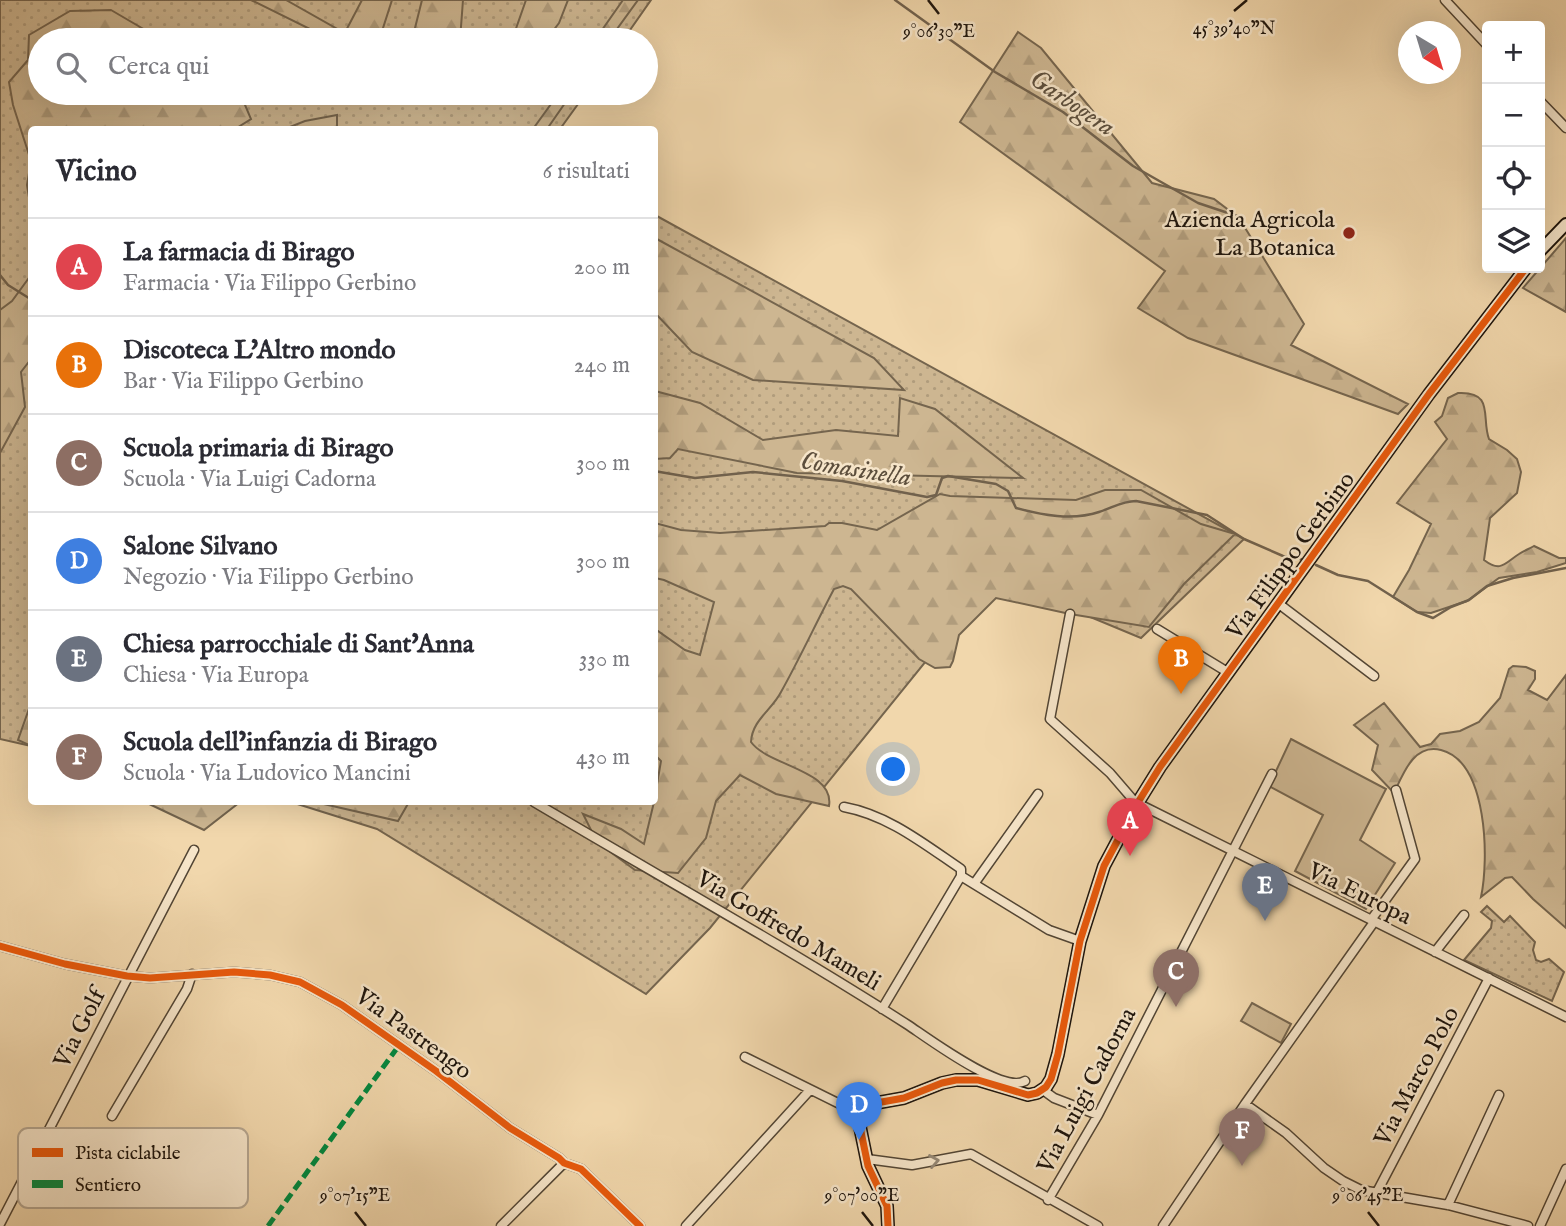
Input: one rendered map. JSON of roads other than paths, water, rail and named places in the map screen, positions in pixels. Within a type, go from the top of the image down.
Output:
[{"type":"street","points":[[1445,0],[1482,40]]},
{"type":"street","points":[[1545,106],[1566,128]]},
{"type":"street","points":[[1545,246],[1566,224]]},
{"type":"street","name":"Via Filippo Gerbino","points":[[1043,1090],[1052,1075],[1080,941],[1104,866],[1137,804],[1160,767],[1429,394],[1522,273]]},
{"type":"street","points":[[1279,604],[1374,676]]},
{"type":"street","points":[[1070,614],[1050,719],[1110,773],[1137,804]]},
{"type":"street","name":"Via Filippo Gerbino","points":[[1157,629],[1229,673]]},
{"type":"street","name":"Via Luigi Cadorna","points":[[1048,1200],[1098,1115],[1272,774]]},
{"type":"street","points":[[1163,1226],[1415,859],[1395,790]]},
{"type":"street","points":[[974,884],[1038,794]]},
{"type":"street","name":"Via Europa","points":[[1137,804],[1566,1017]]},
{"type":"street","name":"Via Goffredo Mameli","points":[[539,805],[882,1009],[974,1068],[1014,1084],[1025,1081]]},
{"type":"street","points":[[844,807],[865,811],[902,829],[961,869],[961,876],[882,1009]]},
{"type":"street","name":"Via Golf","points":[[49,1128],[194,850]]},
{"type":"street","points":[[961,876],[1049,930],[1080,941]]},
{"type":"street","points":[[1435,952],[1464,915]]},
{"type":"street","name":"Via Pastrengo","points":[[0,946],[65,964],[127,976],[150,978],[234,972],[270,975],[313,987],[400,1044],[510,1128],[559,1157],[564,1163],[581,1169],[640,1226]]},
{"type":"street","points":[[112,1116],[187,989],[192,974]]},
{"type":"street","name":"Via Marco Polo","points":[[1377,1192],[1489,978]]},
{"type":"street","points":[[745,1057],[862,1115]]},
{"type":"street","points":[[888,1226],[887,1206],[870,1171],[860,1127],[862,1115],[876,1103],[904,1098],[942,1083],[978,1080],[1025,1094],[1043,1090],[1054,1098],[1098,1115]]},
{"type":"street","points":[[686,1226],[810,1090]]},
{"type":"street","points":[[1448,1205],[1499,1096]]},
{"type":"street","points":[[1245,1104],[1286,1133],[1324,1168],[1361,1189],[1448,1205],[1528,1226]]},
{"type":"street","points":[[867,1159],[912,1165],[971,1154],[1098,1226]]},
{"type":"street","points":[[501,1226],[564,1163]]},
{"type":"street","points":[[1539,1226],[1566,1169]]},
{"type":"street","name":"Via Golf","points":[[0,1224],[18,1189]]},
{"type":"waterway","name":"Garbogera","points":[[895,0],[995,72],[1063,112],[1133,166],[1198,203],[1240,217]]},
{"type":"waterway","name":"Comasinella","points":[[0,275],[8,285],[28,298]]},
{"type":"waterway","name":"Comasinella","points":[[658,472],[695,478],[753,472],[842,481],[927,497],[936,495],[942,478],[948,476],[996,484],[1008,491],[1016,508],[1057,516],[1089,515],[1136,501],[1207,515],[1244,539],[1283,556],[1306,560]]},
{"type":"waterway","points":[[1316,565],[1338,575],[1368,581],[1417,612],[1433,618],[1469,600],[1487,586],[1566,568]]},
{"type":"place","name":"Azienda Agricola La Botanica","points":[[1349,233]]},
{"type":"place","name":"Discoteca L'Altro mondo","points":[[1181,694]]},
{"type":"place","name":"La farmacia di Birago","points":[[1130,856]]},
{"type":"place","name":"Chiesa parrocchiale di Sant'Anna","points":[[1265,921]]},
{"type":"place","name":"Scuola primaria di Birago","points":[[1176,1007]]},
{"type":"place","name":"Salone Silvano","points":[[859,1140]]},
{"type":"place","name":"Scuola dell’infanzia di Birago","points":[[1242,1166]]}]
